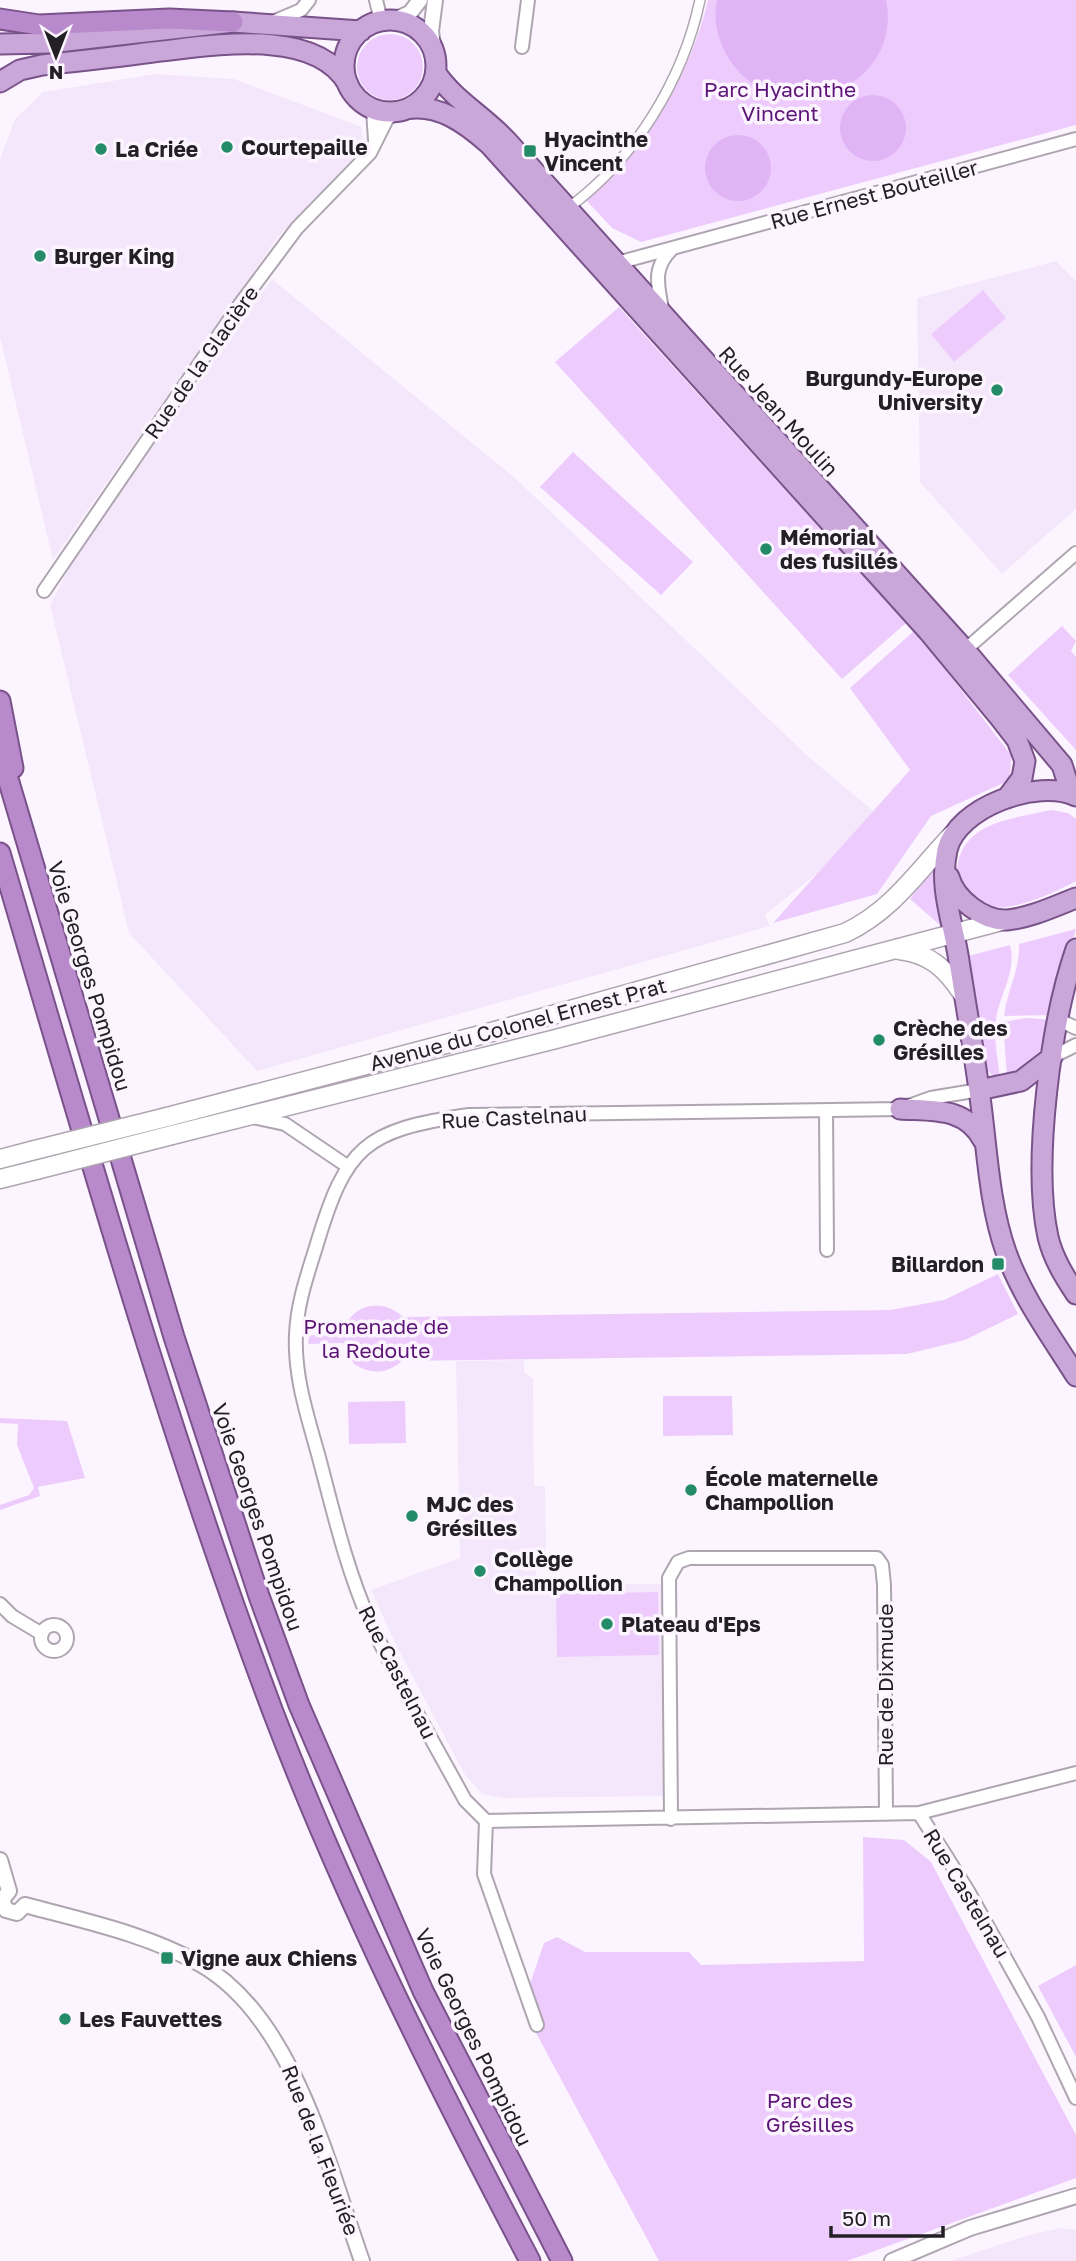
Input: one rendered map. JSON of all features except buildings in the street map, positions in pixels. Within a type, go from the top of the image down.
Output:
[{"type":"highway","points":[[0,19],[52,26],[169,19],[233,22]]},
{"type":"highway","points":[[0,701],[21,823]]},
{"type":"highway","name":"Voie Georges Pompidou","points":[[0,752],[174,1337],[299,1705],[423,1991],[562,2261]]},
{"type":"highway","points":[[0,853],[177,1434],[274,1715],[323,1835],[399,2005],[530,2261]]},
{"type":"highway","points":[[0,881],[35,971]]},
{"type":"main road","points":[[0,44],[49,43],[233,22],[361,31],[388,21],[419,30],[434,52],[436,73],[426,95],[401,111],[381,111],[367,106],[348,84],[339,68],[320,57],[296,49],[249,43],[42,65],[20,70],[0,82]]},
{"type":"main road","points":[[348,84],[345,55],[351,42],[361,31]]},
{"type":"main road","name":"Rue Jean Moulin","points":[[436,73],[455,97],[494,126],[965,650],[1062,765],[1074,795]]},
{"type":"main road","name":"Rue Jean Moulin","points":[[401,111],[423,106],[432,108],[471,128],[489,144],[928,631],[1000,718],[1024,752],[1022,778],[1007,798]]},
{"type":"main road","points":[[1074,795],[1041,791],[1007,798],[964,822],[949,844],[945,867],[945,899],[979,1090],[998,1222],[1020,1288],[1076,1376]]},
{"type":"main road","name":"Avenue du Colonel Ernest Prat","points":[[0,1160],[488,1033],[845,933],[866,923],[897,899],[964,822]]},
{"type":"main road","points":[[945,867],[958,898],[972,908],[1005,920],[1076,898]]},
{"type":"main road","name":"Avenue du Colonel Ernest Prat","points":[[0,1179],[552,1040],[1005,920]]},
{"type":"main road","points":[[889,949],[923,955],[950,975],[962,993]]},
{"type":"main road","points":[[1076,949],[1067,1024],[1052,1057],[1041,1168],[1048,1237],[1058,1268],[1076,1294]]},
{"type":"main road","points":[[979,1090],[1021,1081],[1052,1057]]},
{"type":"main road","points":[[900,1109],[946,1112],[962,1117],[971,1122],[986,1144]]},
{"type":"street","points":[[260,24],[285,19],[301,10],[309,0]]},
{"type":"street","points":[[376,0],[388,21],[410,13],[420,0]]},
{"type":"street","points":[[434,52],[431,31],[435,0]]},
{"type":"street","points":[[522,47],[528,0]]},
{"type":"street","points":[[568,208],[622,158],[653,113],[691,38],[700,0]]},
{"type":"street","points":[[367,106],[373,110],[375,145]]},
{"type":"street","name":"Rue de la Glacière","points":[[44,591],[241,303],[297,228],[375,145],[387,119],[401,111]]},
{"type":"street","name":"Rue Ernest Bouteiller","points":[[617,263],[1076,139]]},
{"type":"street","points":[[664,316],[656,279],[661,262],[673,249]]},
{"type":"street","points":[[965,650],[1076,553]]},
{"type":"street","points":[[1052,1057],[1076,1045]]},
{"type":"street","name":"Rue Castelnau","points":[[979,1090],[931,1098],[900,1109],[469,1115],[409,1126],[383,1136],[361,1151],[347,1166],[327,1207],[299,1303],[295,1338],[299,1380],[340,1539],[370,1622],[465,1800],[486,1821],[919,1812],[968,1891],[1006,1960],[1076,2098]]},
{"type":"street","points":[[826,1111],[827,1250]]},
{"type":"street","points":[[246,1117],[270,1119],[285,1124],[347,1166]]},
{"type":"street","name":"Rue de Dixmude","points":[[671,1819],[669,1578],[678,1562],[689,1558],[877,1558],[881,1565],[884,1585],[886,1814]]},
{"type":"street","points":[[0,1604],[12,1616],[42,1634]]},
{"type":"street","points":[[919,1812],[1076,1773]]},
{"type":"street","points":[[486,1821],[484,1874],[537,2025]]},
{"type":"street","points":[[0,1860],[9,1891]]},
{"type":"street","points":[[9,1891],[20,1892],[25,1898],[25,1906],[17,1913],[2,1908],[2,1900],[9,1891]]},
{"type":"street","name":"Rue de la Fleuriée","points":[[25,1906],[122,1931],[202,1965],[229,1987],[271,2032],[284,2054],[307,2103],[362,2261]]},
{"type":"street","points":[[1054,2200],[1076,2188]]},
{"type":"street","points":[[892,2261],[970,2228],[1054,2200],[1076,2196]]},
{"type":"street","points":[[1054,2200],[1076,2207]]},
{"type":"shaded area","points":[[717,0],[886,0],[886,33],[875,60],[855,80],[830,94],[801,98],[772,93],[746,78],[725,52],[716,27]]},
{"type":"shaded area","points":[[155,74],[234,79],[362,127],[363,149],[278,237],[53,560],[0,337],[0,159],[15,119],[43,92]]},
{"type":"shaded area","points":[[873,95],[896,105],[906,128],[896,151],[873,161],[850,151],[840,128],[850,105]]},
{"type":"shaded area","points":[[738,135],[761,145],[771,168],[761,191],[738,201],[715,191],[705,168],[715,145]]},
{"type":"shaded area","name":"Burgundy-Europe University","points":[[1056,261],[1076,281],[1076,509],[1002,574],[920,482],[917,298]]},
{"type":"shaded area","points":[[272,279],[515,478],[810,758],[884,820],[765,915],[770,926],[257,1071],[129,933],[50,605],[75,557]]},
{"type":"shaded area","name":"Collège Champollion","points":[[524,1360],[524,1372],[533,1379],[534,1486],[545,1486],[546,1554],[537,1554],[536,1585],[662,1584],[665,1796],[504,1798],[482,1794],[465,1775],[396,1645],[371,1590],[460,1558],[456,1361]]},
{"type":"shaded area","points":[[1060,2228],[1076,2230],[1076,2261],[950,2261],[1029,2235]]},
{"type":"green space","name":"Parc Hyacinthe Vincent","points":[[708,0],[1076,0],[1076,125],[641,242],[612,228],[586,200],[627,157],[662,109],[690,57]]},
{"type":"green space","points":[[383,34],[397,34],[409,39],[418,48],[423,67],[421,80],[414,91],[397,100],[383,100],[371,95],[362,86],[357,74],[357,60],[362,48],[371,39]]},
{"type":"green space","points":[[983,290],[1006,318],[954,362],[931,334]]},
{"type":"green space","points":[[619,307],[906,623],[842,679],[555,362]]},
{"type":"green space","points":[[573,452],[693,562],[661,595],[540,487]]},
{"type":"green space","points":[[1062,626],[1076,641],[1071,651],[1076,657],[1076,750],[1008,675]]},
{"type":"green space","points":[[915,630],[1011,755],[1010,780],[931,816],[877,894],[773,923],[910,770],[850,688]]},
{"type":"green space","points":[[1051,810],[1068,813],[1076,819],[1076,881],[1054,892],[1012,906],[986,906],[973,900],[957,881],[958,862],[964,847],[986,828],[1017,817]]},
{"type":"green space","points":[[930,871],[937,873],[944,924],[941,926],[910,899]]},
{"type":"green space","points":[[1076,929],[1052,1015],[1004,1016],[1018,963],[1019,944]]},
{"type":"green space","points":[[1010,945],[1010,973],[995,1026],[1000,1078],[996,1079],[985,1068],[968,956]]},
{"type":"green space","points":[[1027,1018],[1051,1020],[1045,1041],[1032,1061],[1007,1077],[1003,1022]]},
{"type":"green space","name":"Promenade de la Redoute","points":[[998,1274],[1018,1314],[965,1340],[907,1354],[402,1361],[379,1372],[354,1364],[343,1343],[308,1344],[309,1335],[342,1336],[351,1317],[366,1307],[385,1307],[403,1317],[891,1310],[944,1300]]},
{"type":"green space","points":[[663,1396],[732,1396],[733,1435],[663,1436]]},
{"type":"green space","points":[[405,1401],[406,1443],[349,1444],[348,1402]]},
{"type":"green space","points":[[0,1418],[67,1421],[85,1478],[38,1487],[40,1496],[0,1510],[0,1505],[29,1495],[34,1488],[17,1445],[18,1424],[0,1423]]},
{"type":"green space","name":"Plateau d'Eps","points":[[658,1592],[659,1655],[557,1657],[556,1594]]},
{"type":"green space","name":"Parc des Grésilles","points":[[863,1837],[904,1840],[931,1862],[1076,2135],[1076,2178],[847,2261],[659,2261],[522,2007],[544,1943],[557,1937],[585,1952],[689,1952],[701,1965],[864,1961]]},
{"type":"green space","points":[[1076,1965],[1076,2057],[1038,1986]]},
{"type":"place","name":"Courtepaille","points":[[227,147]]},
{"type":"place","name":"La Criée","points":[[101,149]]},
{"type":"place","name":"Hyacinthe Vincent","points":[[530,151]]},
{"type":"place","name":"Burger King","points":[[40,256]]},
{"type":"place","name":"Burgundy-Europe University","points":[[997,390]]},
{"type":"place","name":"Mémorial des fusillés","points":[[766,549]]},
{"type":"place","name":"Crèche des Grésilles","points":[[879,1040]]},
{"type":"place","name":"Billardon","points":[[998,1264]]},
{"type":"place","name":"École maternelle Champollion","points":[[691,1490]]},
{"type":"place","name":"MJC des Grésilles","points":[[412,1516]]},
{"type":"place","name":"Collège Champollion","points":[[480,1571]]},
{"type":"place","name":"Plateau d'Eps","points":[[607,1624]]},
{"type":"place","name":"Vigne aux Chiens","points":[[167,1958]]},
{"type":"place","name":"Les Fauvettes","points":[[65,2019]]}]
